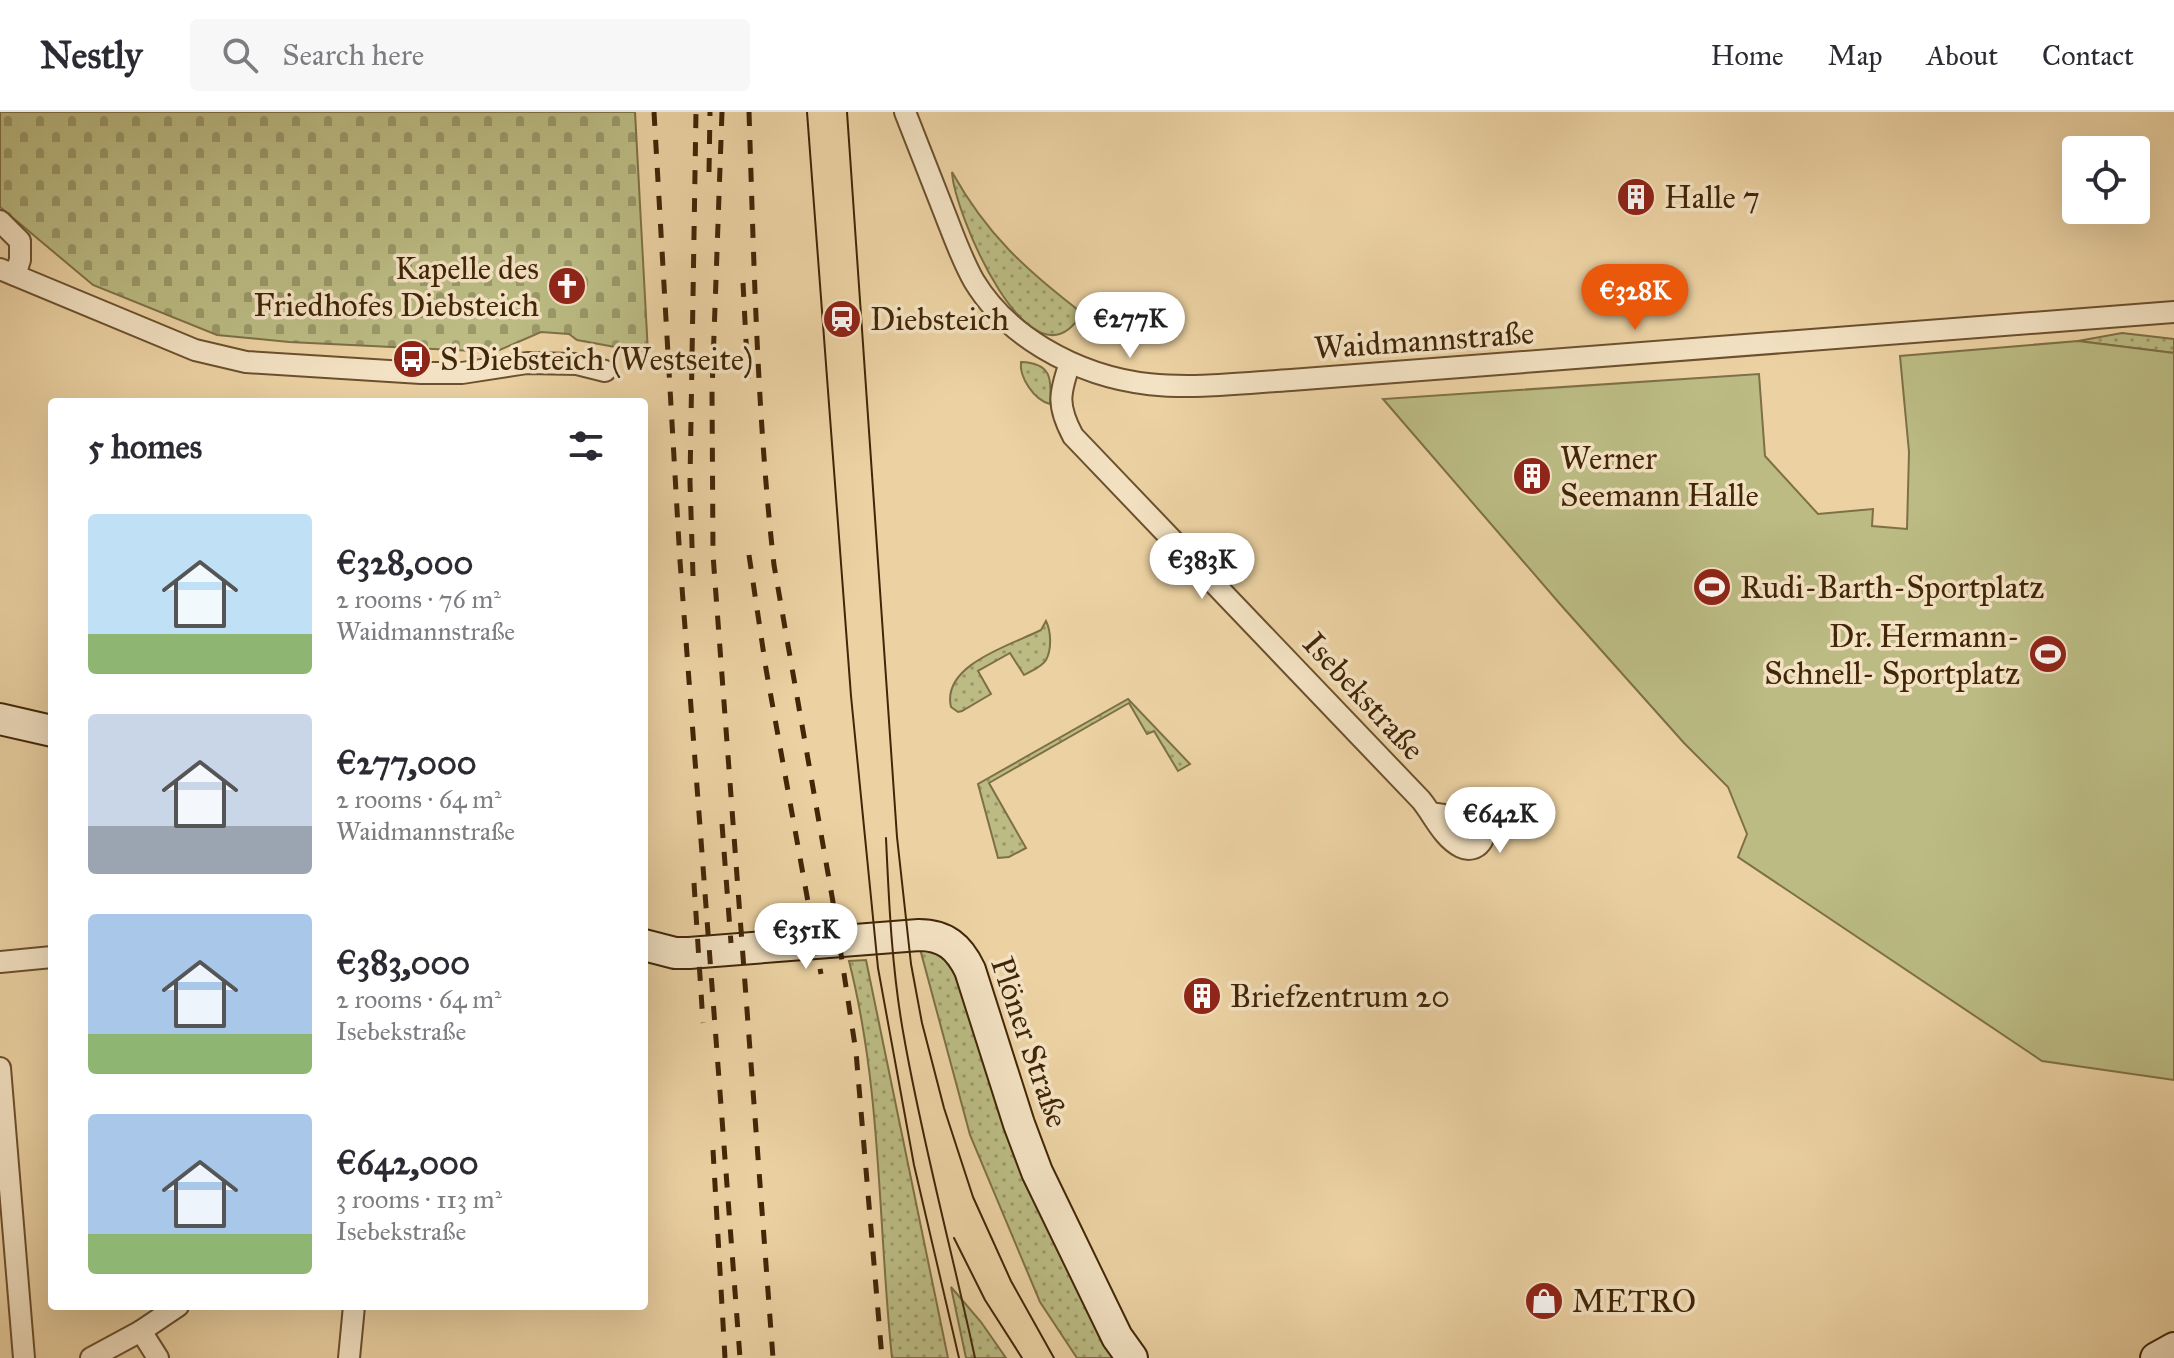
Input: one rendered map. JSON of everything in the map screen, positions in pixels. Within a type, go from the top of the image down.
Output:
[{"type":"street","name":"Waidmannstraße","points":[[905,112],[965,263],[990,303],[1028,338],[1070,363],[1129,383],[1185,387],[2174,312]]},
{"type":"street","points":[[0,221],[20,241],[20,260],[8,272],[195,350],[246,362],[421,373],[462,373],[527,363],[577,364],[605,371]]},
{"type":"street","name":"Isebekstraße","points":[[1070,363],[1060,407],[1073,436],[1431,813]]},
{"type":"street","points":[[0,719],[48,730]]},
{"type":"street","name":"Plöner Straße","points":[[648,946],[689,953],[919,935],[945,939],[954,946],[963,955],[970,970],[984,1020],[1037,1172],[1117,1337],[1132,1358]]},
{"type":"street","points":[[0,962],[48,957]]},
{"type":"street","points":[[0,1068],[24,1358]]},
{"type":"street","points":[[91,1358],[172,1310]]},
{"type":"street","points":[[349,1358],[354,1310]]},
{"type":"street","points":[[141,1331],[158,1358]]},
{"type":"green space","points":[[0,112],[635,112],[648,353],[577,340],[569,334],[541,332],[495,352],[289,342],[217,335],[93,285],[0,207]]},
{"type":"green space","points":[[952,172],[979,215],[1009,250],[1082,313],[1062,333],[1041,333],[1019,317],[999,290],[966,223]]},
{"type":"green space","points":[[2122,333],[2174,339],[2174,353],[2078,341]]},
{"type":"green space","points":[[2078,341],[2174,353],[2174,1080],[2042,1061],[1738,857],[1747,834],[1728,787],[1684,743],[1560,604],[1383,399],[1759,374],[1765,456],[1818,514],[1873,509],[1872,526],[1907,529],[1909,452],[1900,356]]},
{"type":"green space","points":[[1021,362],[1038,365],[1048,374],[1050,404],[1038,398],[1029,387],[1022,374]]},
{"type":"green space","points":[[1046,621],[1050,645],[1042,665],[1024,675],[1010,653],[978,671],[991,694],[962,711],[951,707],[951,692],[967,668],[981,658],[1041,630]]},
{"type":"green space","points":[[1128,699],[1190,764],[1178,771],[1154,731],[1147,734],[1129,703],[989,783],[1026,848],[1009,857],[998,858],[978,784]]},
{"type":"green space","points":[[919,945],[936,949],[949,961],[1116,1358],[1077,1358],[1040,1302],[970,1135]]},
{"type":"green space","points":[[866,960],[948,1358],[892,1358],[868,1059],[849,961]]},
{"type":"green space","points":[[951,1287],[981,1322],[1006,1358],[966,1358]]},
{"type":"tram line","points":[[807,112],[851,696],[878,968],[914,1165],[959,1358]]},
{"type":"tram line","points":[[847,112],[897,837],[911,964],[922,1023],[944,1108],[973,1197],[1011,1281],[1054,1358]]},
{"type":"tram line","points":[[886,838],[894,963],[904,1037],[975,1358]]},
{"type":"tram line","points":[[954,1238],[985,1300],[1022,1358]]},
{"type":"railway","points":[[654,112],[680,561],[740,1358]]},
{"type":"railway","points":[[693,576],[690,482],[696,112]]},
{"type":"railway","points":[[709,172],[710,112]]},
{"type":"railway","points":[[722,112],[712,391],[713,555],[773,1358]]},
{"type":"railway","points":[[749,112],[760,396],[768,509],[774,565],[856,1052],[882,1358]]},
{"type":"railway","points":[[743,283],[748,379]]},
{"type":"railway","points":[[749,555],[766,669],[821,974]]},
{"type":"railway","points":[[722,824],[731,943]]},
{"type":"railway","points":[[694,883],[703,1023]]},
{"type":"railway","points":[[713,1150],[725,1358]]},
{"type":"place","name":"Halle 7","points":[[1636,197]]},
{"type":"place","name":"Kapelle des Friedhofes Diebsteich","points":[[567,286]]},
{"type":"place","name":"Diebsteich","points":[[842,319]]},
{"type":"place","name":"S Diebsteich (Westseite)","points":[[412,359]]},
{"type":"place","name":"Werner Seemann Halle","points":[[1532,476]]},
{"type":"place","name":"Rudi-Barth-Sportplatz","points":[[1712,587]]},
{"type":"place","name":"Dr. Hermann- Schnell- Sportplatz","points":[[2048,654]]},
{"type":"place","name":"Briefzentrum 20","points":[[1202,996]]},
{"type":"place","name":"METRO","points":[[1544,1301]]}]
